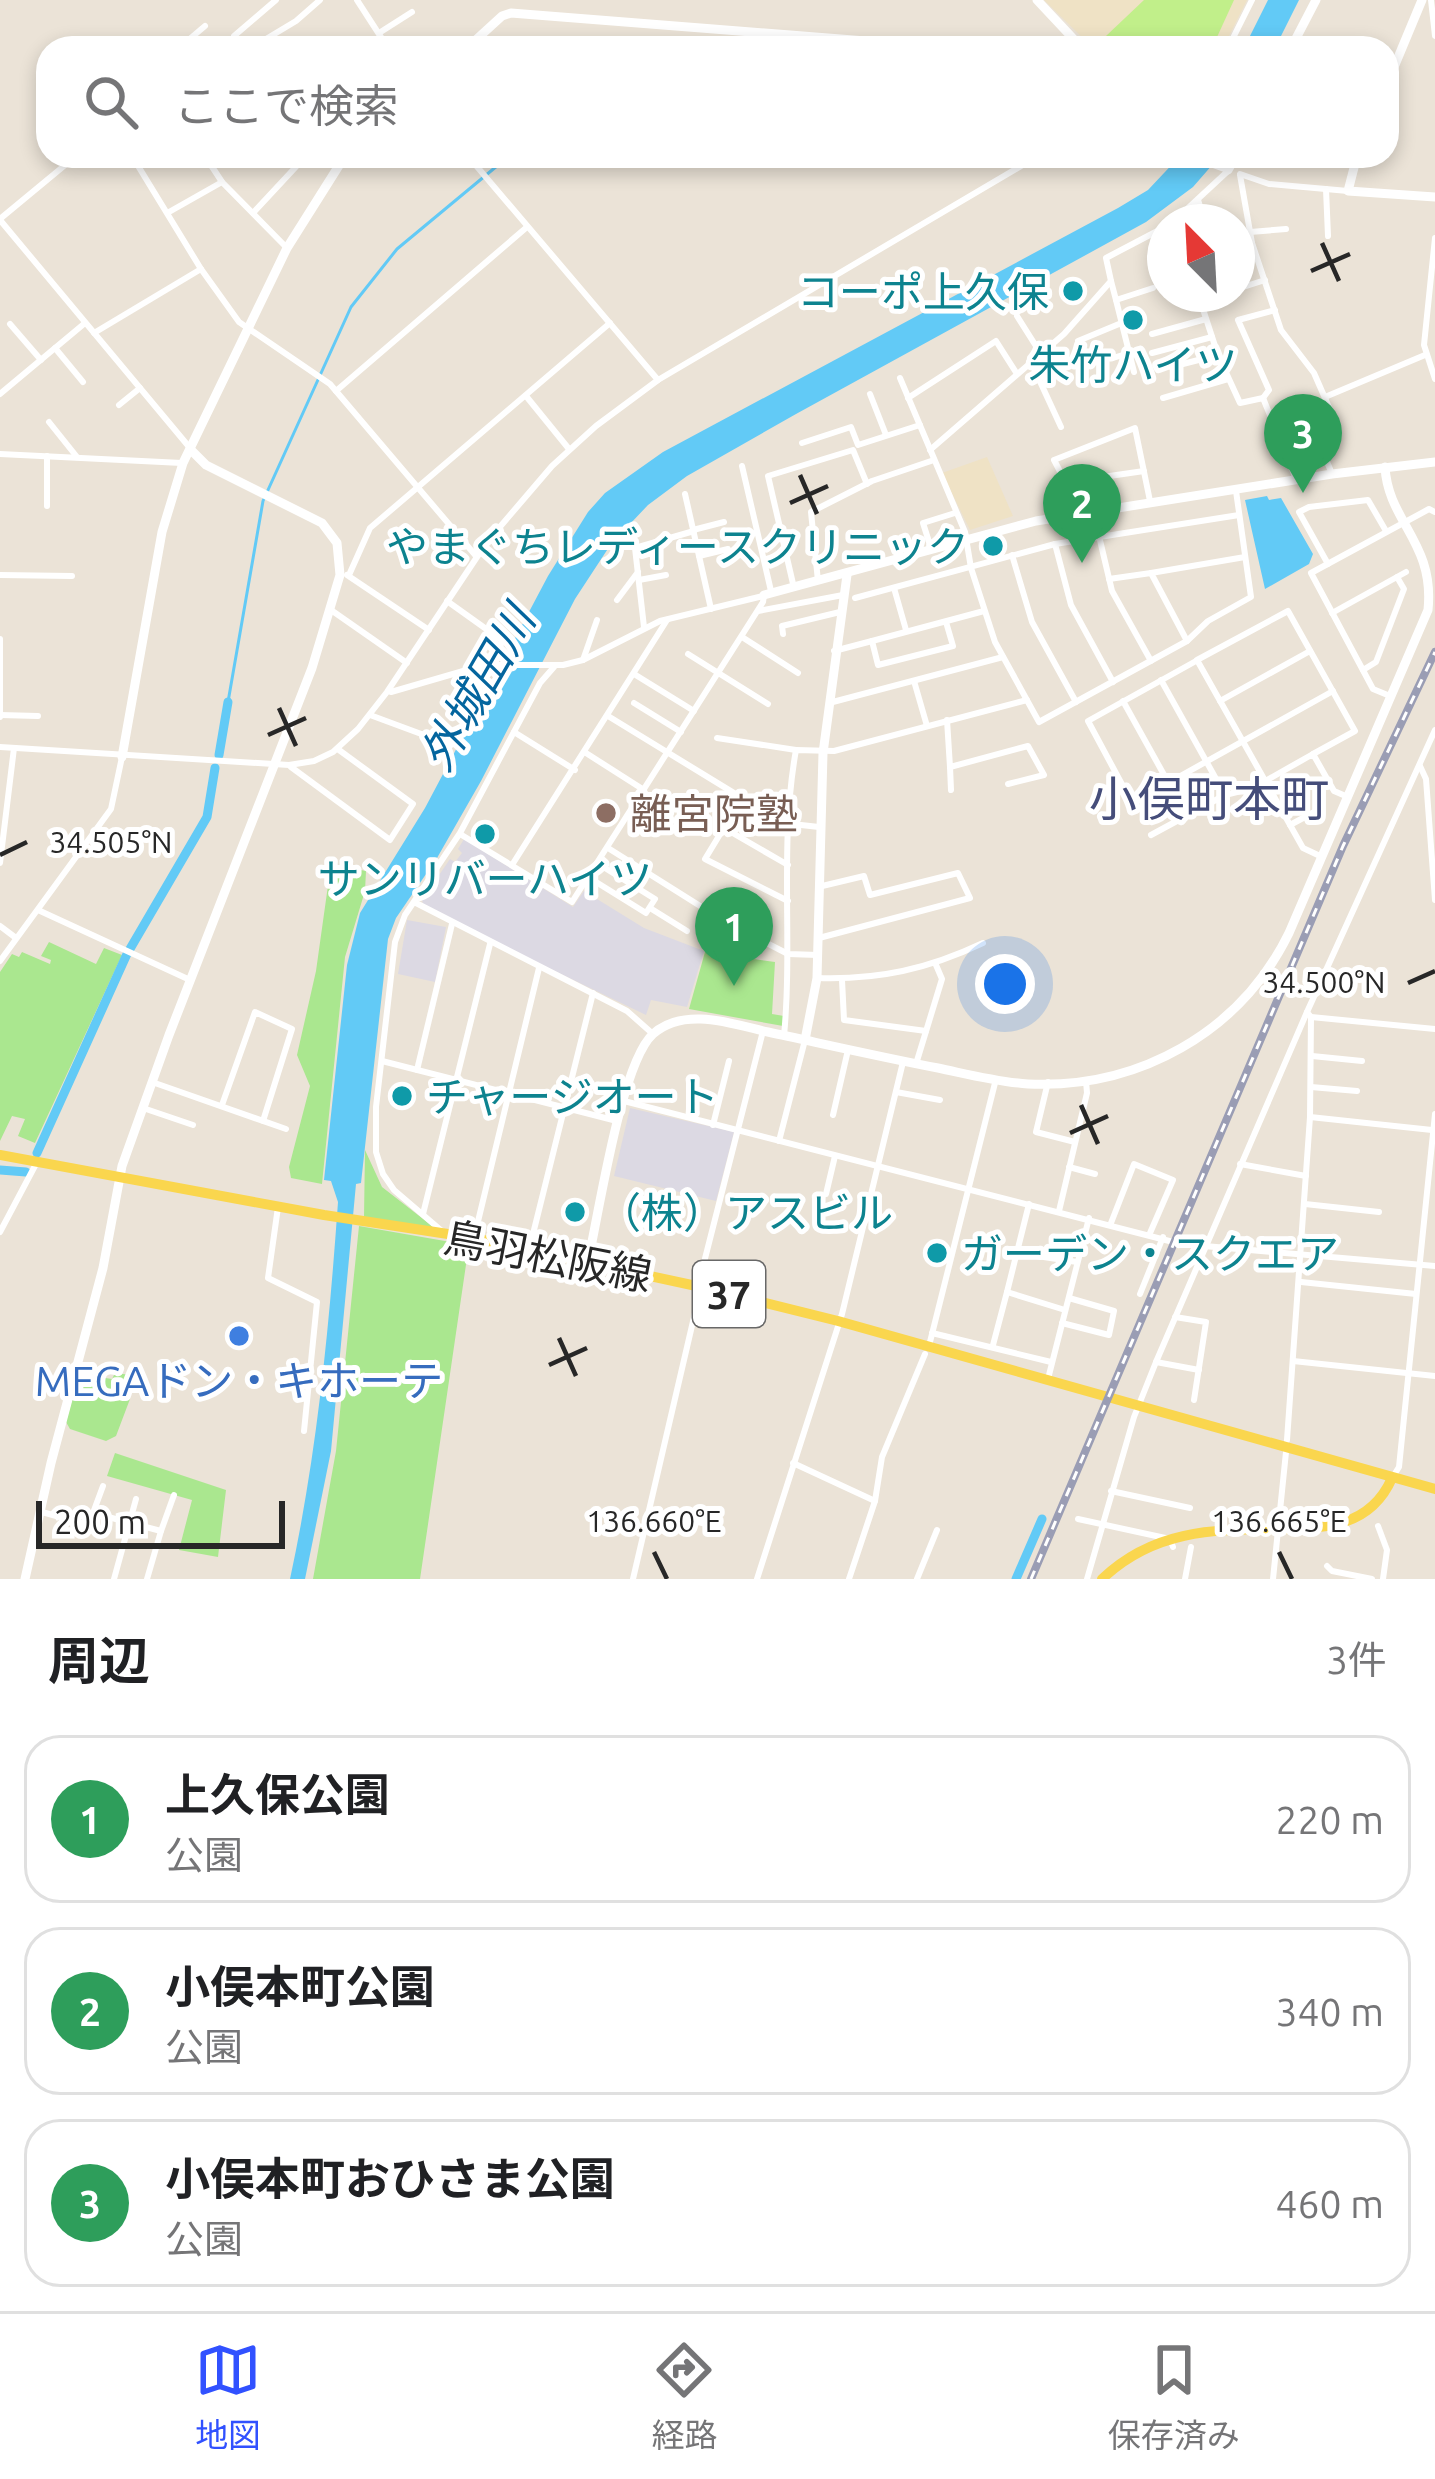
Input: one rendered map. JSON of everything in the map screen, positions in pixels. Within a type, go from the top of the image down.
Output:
[{"type":"main road","name":"鳥羽松阪線","points":[[0,1155],[589,1261],[838,1321],[1435,1489]]},
{"type":"main road","points":[[1365,1544],[1378,1526],[1393,1478]]},
{"type":"main road","points":[[1102,1579],[1122,1573],[1138,1556],[1195,1547]]},
{"type":"main road","points":[[1256,1558],[1282,1563]]},
{"type":"main road","points":[[1311,1568],[1344,1559]]},
{"type":"street","points":[[234,36],[276,0]]},
{"type":"street","points":[[269,36],[320,0]]},
{"type":"street","points":[[357,0],[381,36]]},
{"type":"street","points":[[1037,0],[1071,36]]},
{"type":"street","points":[[1234,36],[1252,0]]},
{"type":"street","points":[[1297,36],[1316,0]]},
{"type":"street","points":[[1427,0],[1435,36]]},
{"type":"street","points":[[1399,59],[1427,0]]},
{"type":"street","points":[[379,33],[412,12]]},
{"type":"street","points":[[480,36],[511,13],[802,36]]},
{"type":"street","points":[[193,36],[205,26]]},
{"type":"street","points":[[62,168],[0,220],[201,462],[311,516],[330,531],[344,575],[429,630]]},
{"type":"street","points":[[140,168],[239,322],[336,391],[476,556]]},
{"type":"street","points":[[213,168],[287,248]]},
{"type":"street","points":[[253,213],[295,168]]},
{"type":"street","points":[[0,961],[111,808],[162,532],[183,463],[287,248],[337,168]]},
{"type":"street","points":[[477,168],[658,380]]},
{"type":"street","points":[[0,747],[289,765],[337,749],[387,692],[476,556],[570,450],[658,380],[1018,168]]},
{"type":"street","points":[[1222,168],[1269,184],[1435,197]]},
{"type":"street","points":[[1193,204],[1231,168]]},
{"type":"street","points":[[1348,191],[1354,168]]},
{"type":"street","points":[[1230,171],[1241,204]]},
{"type":"street","points":[[169,212],[223,182]]},
{"type":"street","points":[[1326,189],[1328,236]]},
{"type":"street","points":[[1198,200],[1199,204]]},
{"type":"street","points":[[336,391],[527,227]]},
{"type":"street","points":[[1255,232],[1286,229]]},
{"type":"street","points":[[1134,372],[1106,258],[1147,236]]},
{"type":"street","points":[[1435,238],[1425,355],[1435,379]]},
{"type":"street","points":[[1255,252],[1281,330],[1314,373],[1335,421],[1314,430],[1332,473]]},
{"type":"street","points":[[94,333],[201,269]]},
{"type":"street","points":[[1255,284],[1265,280]]},
{"type":"street","points":[[930,450],[1081,318],[1111,281]]},
{"type":"street","points":[[1116,300],[1147,290]]},
{"type":"street","points":[[1204,312],[1240,404],[1263,398],[1269,390],[1238,320],[1275,310]]},
{"type":"street","points":[[1017,316],[1041,354]]},
{"type":"street","points":[[1151,334],[1206,319]]},
{"type":"street","points":[[0,394],[85,323]]},
{"type":"street","points":[[26,1579],[142,1108],[344,575],[365,534],[610,323]]},
{"type":"street","points":[[10,324],[41,360]]},
{"type":"street","points":[[1078,340],[1121,324]]},
{"type":"street","points":[[1152,352],[1212,338]]},
{"type":"street","points":[[908,398],[996,341],[1017,374]]},
{"type":"street","points":[[55,348],[83,382]]},
{"type":"street","points":[[1113,358],[1129,353]]},
{"type":"street","points":[[1175,366],[1218,355]]},
{"type":"street","points":[[1324,397],[1425,355]]},
{"type":"street","points":[[1031,362],[1060,427]]},
{"type":"street","points":[[900,378],[968,540],[984,611],[1039,722],[1187,641],[1208,621],[1251,597],[1235,488]]},
{"type":"street","points":[[1163,398],[1228,379]]},
{"type":"street","points":[[119,405],[140,388]]},
{"type":"street","points":[[870,394],[886,435]]},
{"type":"street","points":[[526,396],[570,450]]},
{"type":"street","points":[[1263,398],[1296,479]]},
{"type":"street","points":[[49,422],[78,458]]},
{"type":"street","points":[[802,443],[851,428],[858,445],[920,425]]},
{"type":"street","points":[[1144,471],[1072,485],[1065,482],[1054,460],[1135,428],[1144,471],[1150,502]]},
{"type":"street","points":[[794,588],[769,476],[853,450],[867,484]]},
{"type":"street","points":[[0,454],[183,463]]},
{"type":"street","points":[[47,456],[47,506]]},
{"type":"street","points":[[818,581],[811,512],[867,484],[934,460]]},
{"type":"street","points":[[387,692],[490,665],[550,667],[583,660],[667,620],[1076,514],[1332,473],[1435,462]]},
{"type":"street","points":[[460,833],[572,902],[768,594],[742,466]]},
{"type":"street","points":[[589,1261],[636,1059],[653,1034],[689,1019],[726,1022],[996,1079],[1048,1082],[1121,1074],[1203,1036],[1230,1013],[1276,957],[1432,596],[1431,568],[1388,485],[1385,467]]},
{"type":"street","points":[[1072,485],[1076,514]]},
{"type":"street","points":[[685,494],[711,609]]},
{"type":"street","points":[[1328,564],[1299,512],[1368,500],[1386,532]]},
{"type":"street","points":[[1392,697],[1373,689],[1311,573],[1430,509],[1435,512]]},
{"type":"street","points":[[930,545],[923,524],[956,512]]},
{"type":"street","points":[[758,611],[895,588],[1055,544],[1239,515]]},
{"type":"street","points":[[644,629],[635,548],[724,522]]},
{"type":"street","points":[[1100,536],[1109,579],[1150,661]]},
{"type":"street","points":[[1055,544],[1071,605],[1113,682]]},
{"type":"street","points":[[699,556],[728,549]]},
{"type":"street","points":[[1012,555],[1033,622],[1076,702]]},
{"type":"street","points":[[1109,579],[1246,557]]},
{"type":"street","points":[[1332,613],[1406,572]]},
{"type":"street","points":[[1151,573],[1187,641]]},
{"type":"street","points":[[617,600],[639,576],[667,574]]},
{"type":"street","points":[[0,575],[72,576]]},
{"type":"street","points":[[779,1141],[817,977],[823,753],[840,612],[849,597],[847,575]]},
{"type":"street","points":[[1363,670],[1376,662],[1404,589],[1397,577]]},
{"type":"street","points":[[895,588],[907,632]]},
{"type":"street","points":[[447,601],[503,641],[490,665]]},
{"type":"street","points":[[330,610],[407,662]]},
{"type":"street","points":[[1150,835],[1225,795],[1265,782],[1355,731],[1288,610],[1088,721],[1132,802],[1333,692]]},
{"type":"street","points":[[835,651],[984,611]]},
{"type":"street","points":[[783,634],[782,626],[840,612]]},
{"type":"street","points":[[583,660],[597,620]]},
{"type":"street","points":[[512,866],[667,620]]},
{"type":"street","points":[[872,641],[878,665],[915,656],[952,646],[946,622]]},
{"type":"street","points":[[742,637],[798,673]]},
{"type":"street","points":[[0,639],[0,716],[38,716]]},
{"type":"street","points":[[1220,701],[1310,651]]},
{"type":"street","points":[[688,654],[768,704]]},
{"type":"street","points":[[829,703],[1003,657]]},
{"type":"street","points":[[1197,660],[1303,848],[1322,856]]},
{"type":"street","points":[[449,1237],[394,1190],[378,1163],[374,1133],[394,942],[460,833],[550,667]]},
{"type":"street","points":[[634,674],[694,711]]},
{"type":"street","points":[[1161,680],[1225,795]]},
{"type":"street","points":[[914,681],[927,726]]},
{"type":"street","points":[[717,738],[823,753],[1027,700]]},
{"type":"street","points":[[1123,701],[1169,783]]},
{"type":"street","points":[[634,703],[681,732]]},
{"type":"street","points":[[370,715],[451,745]]},
{"type":"street","points":[[608,716],[790,826],[818,827]]},
{"type":"street","points":[[947,721],[951,790]]},
{"type":"street","points":[[514,733],[574,770]]},
{"type":"street","points":[[1087,1579],[1111,1491],[1156,1362],[1434,736]]},
{"type":"street","points":[[950,767],[1028,746],[1044,775],[1008,784]]},
{"type":"street","points":[[0,862],[14,748]]},
{"type":"street","points":[[289,765],[389,840],[412,804],[337,749]]},
{"type":"street","points":[[784,1036],[796,750]]},
{"type":"street","points":[[585,753],[644,790]]},
{"type":"street","points":[[1313,754],[1334,791],[1348,797]]},
{"type":"street","points":[[1420,766],[1431,779],[1435,895]]},
{"type":"street","points":[[742,798],[705,859],[789,902]]},
{"type":"street","points":[[1290,825],[1318,810]]},
{"type":"street","points":[[724,828],[790,866]]},
{"type":"street","points":[[608,848],[724,921],[788,954],[818,955]]},
{"type":"street","points":[[588,878],[646,913],[650,908],[655,899],[597,863]]},
{"type":"street","points":[[818,887],[864,876],[870,895],[958,873],[970,898],[819,938]]},
{"type":"street","points":[[414,903],[627,1011],[653,1034]]},
{"type":"street","points":[[650,908],[687,931]]},
{"type":"street","points":[[38,910],[190,980]]},
{"type":"street","points":[[417,1070],[452,924]]},
{"type":"street","points":[[0,926],[16,938]]},
{"type":"street","points":[[817,977],[888,976],[936,965],[983,943]]},
{"type":"street","points":[[423,1214],[490,944]]},
{"type":"street","points":[[757,1579],[838,1321],[896,1092],[926,1031],[941,979],[936,965]]},
{"type":"street","points":[[474,1238],[539,968]]},
{"type":"street","points":[[842,978],[844,1020],[926,1031]]},
{"type":"street","points":[[529,1250],[593,993]]},
{"type":"street","points":[[222,1106],[254,1012],[292,1029],[263,1121]]},
{"type":"street","points":[[1309,1015],[1435,1029]]},
{"type":"street","points":[[1287,1440],[1310,1117],[1309,1015]]},
{"type":"street","points":[[634,1579],[699,1287],[763,1031]]},
{"type":"street","points":[[833,1115],[848,1050]]},
{"type":"street","points":[[1312,1056],[1362,1061]]},
{"type":"street","points":[[382,1061],[620,1122]]},
{"type":"street","points":[[713,1125],[729,1061]]},
{"type":"street","points":[[996,1079],[931,1338],[1052,1362]]},
{"type":"street","points":[[1059,1211],[1086,1081]]},
{"type":"street","points":[[152,1082],[286,1129]]},
{"type":"street","points":[[1048,1082],[1036,1132],[1076,1142]]},
{"type":"street","points":[[1311,1088],[1357,1091]]},
{"type":"street","points":[[896,1092],[940,1100]]},
{"type":"street","points":[[624,1101],[1181,1244],[1435,1266]]},
{"type":"street","points":[[142,1108],[193,1125]]},
{"type":"street","points":[[1393,1478],[1399,1466],[1435,1114]]},
{"type":"street","points":[[1310,1117],[1434,1130]]},
{"type":"street","points":[[826,1194],[836,1156]]},
{"type":"street","points":[[0,1232],[37,1162]]},
{"type":"street","points":[[1112,1223],[1135,1164],[1173,1180],[1150,1233]]},
{"type":"street","points":[[1240,1164],[1306,1175]]},
{"type":"street","points":[[1069,1167],[1095,1174]]},
{"type":"street","points":[[993,1347],[1029,1204]]},
{"type":"street","points":[[1305,1204],[1378,1211]]},
{"type":"street","points":[[278,1207],[268,1278],[317,1302],[304,1431]]},
{"type":"street","points":[[1049,1375],[1089,1218]]},
{"type":"street","points":[[1140,1294],[1163,1237]]},
{"type":"street","points":[[1017,1252],[1077,1262]]},
{"type":"street","points":[[1299,1282],[1416,1294]]},
{"type":"street","points":[[1007,1292],[1065,1310]]},
{"type":"street","points":[[1062,1323],[1109,1335],[1114,1311],[1069,1298]]},
{"type":"street","points":[[1175,1317],[1206,1322],[1194,1400]]},
{"type":"street","points":[[849,1579],[875,1502],[882,1457],[925,1354]]},
{"type":"street","points":[[1293,1361],[1435,1376]]},
{"type":"street","points":[[1156,1362],[1199,1370]]},
{"type":"street","points":[[1273,1579],[1282,1563],[1286,1452]]},
{"type":"street","points":[[793,1463],[875,1502]]},
{"type":"street","points":[[41,1512],[88,1525],[103,1486]]},
{"type":"street","points":[[1111,1491],[1190,1508]]},
{"type":"street","points":[[147,1579],[174,1495]]},
{"type":"street","points":[[114,1579],[136,1499]]},
{"type":"street","points":[[649,1511],[711,1525]]},
{"type":"street","points":[[93,1513],[161,1531]]},
{"type":"street","points":[[1078,1520],[1170,1539],[1173,1547]]},
{"type":"street","points":[[1378,1526],[1387,1550],[1383,1579]]},
{"type":"street","points":[[917,1579],[937,1530]]},
{"type":"street","points":[[1185,1579],[1195,1547]]},
{"type":"street","points":[[1327,1566],[1372,1579]]},
{"type":"shaded area","points":[[1044,0],[1247,0],[1229,36],[1081,36]]},
{"type":"shaded area","points":[[987,457],[1013,516],[970,530],[942,473]]},
{"type":"shaded area","points":[[464,839],[573,907],[584,891],[644,928],[704,951],[687,1007],[651,1000],[646,1015],[423,904],[450,859],[455,862],[462,853],[458,849]]},
{"type":"shaded area","points":[[407,920],[446,927],[435,982],[398,974]]},
{"type":"shaded area","points":[[630,1108],[734,1132],[716,1201],[614,1176]]},
{"type":"green space","points":[[1144,0],[1234,0],[1218,36],[1106,36]]},
{"type":"green space","points":[[331,864],[366,871],[365,891],[345,957],[322,1184],[291,1178],[289,1167],[310,1086],[297,1055],[316,971]]},
{"type":"green space","points":[[49,942],[96,964],[104,948],[122,955],[35,1143],[18,1136],[25,1119],[12,1116],[0,1141],[0,972],[12,954],[19,957],[22,952],[50,964],[51,960],[41,956]]},
{"type":"green space","points":[[705,952],[775,962],[772,1014],[784,1016],[783,1026],[689,1009]]},
{"type":"green space","points":[[365,1150],[382,1187],[436,1229],[364,1217]]},
{"type":"green space","points":[[359,1226],[462,1244],[468,1251],[420,1579],[313,1579],[336,1451]]},
{"type":"green space","points":[[115,1373],[131,1375],[130,1399],[116,1436],[106,1441],[70,1429],[66,1422],[79,1374],[112,1379]]},
{"type":"green space","points":[[115,1453],[226,1490],[218,1557],[179,1550],[192,1500],[107,1476]]},
{"type":"water","points":[[1268,0],[1299,0],[1281,36],[1250,36]]},
{"type":"water","points":[[1169,168],[1210,168],[1170,204],[1147,204],[1146,222],[687,476],[648,505],[611,544],[575,599],[481,781],[396,918],[388,939],[361,1183],[356,1184],[331,1451],[305,1579],[290,1579],[326,1344],[338,1202],[331,1181],[324,1180],[347,965],[360,913],[425,808],[548,576],[605,493],[663,452],[1148,190]]},
{"type":"water","points":[[1267,496],[1269,500],[1281,498],[1313,554],[1309,564],[1265,589],[1245,500]]},
{"type":"waterway","points":[[228,702],[263,501],[351,307],[397,249],[495,168]]},
{"type":"waterway","points":[[219,755],[228,702]]},
{"type":"waterway","points":[[37,1153],[127,954],[207,817],[215,768]]},
{"type":"waterway","points":[[0,1170],[26,1172]]},
{"type":"waterway","points":[[1016,1579],[1042,1519]]},
{"type":"railway","points":[[1031,1579],[1343,846],[1435,652]]},
{"type":"place","name":"コーポ上久保","points":[[1073,291]]},
{"type":"place","name":"朱竹ハイツ","points":[[1133,320]]},
{"type":"place","name":"小俣本町おひさま公園","points":[[1303,493]]},
{"type":"place","name":"やまぐちレディースクリニック","points":[[993,546]]},
{"type":"place","name":"小俣本町公園","points":[[1082,563]]},
{"type":"place","name":"離宮院塾","points":[[606,813]]},
{"type":"place","name":"サンリバーハイツ","points":[[485,834]]},
{"type":"place","name":"上久保公園","points":[[734,986]]},
{"type":"place","name":"チャージオート","points":[[402,1096]]},
{"type":"place","name":"（株）アスビル","points":[[575,1212]]},
{"type":"place","name":"ガーデン・スクエア","points":[[937,1253]]},
{"type":"place","name":"MEGAドン・キホーテ","points":[[239,1336]]},
{"type":"district","name":"小俣町本町","points":[[1209,798]]},
{"type":"water label","name":"外城田川","points":[[477,688]]}]
